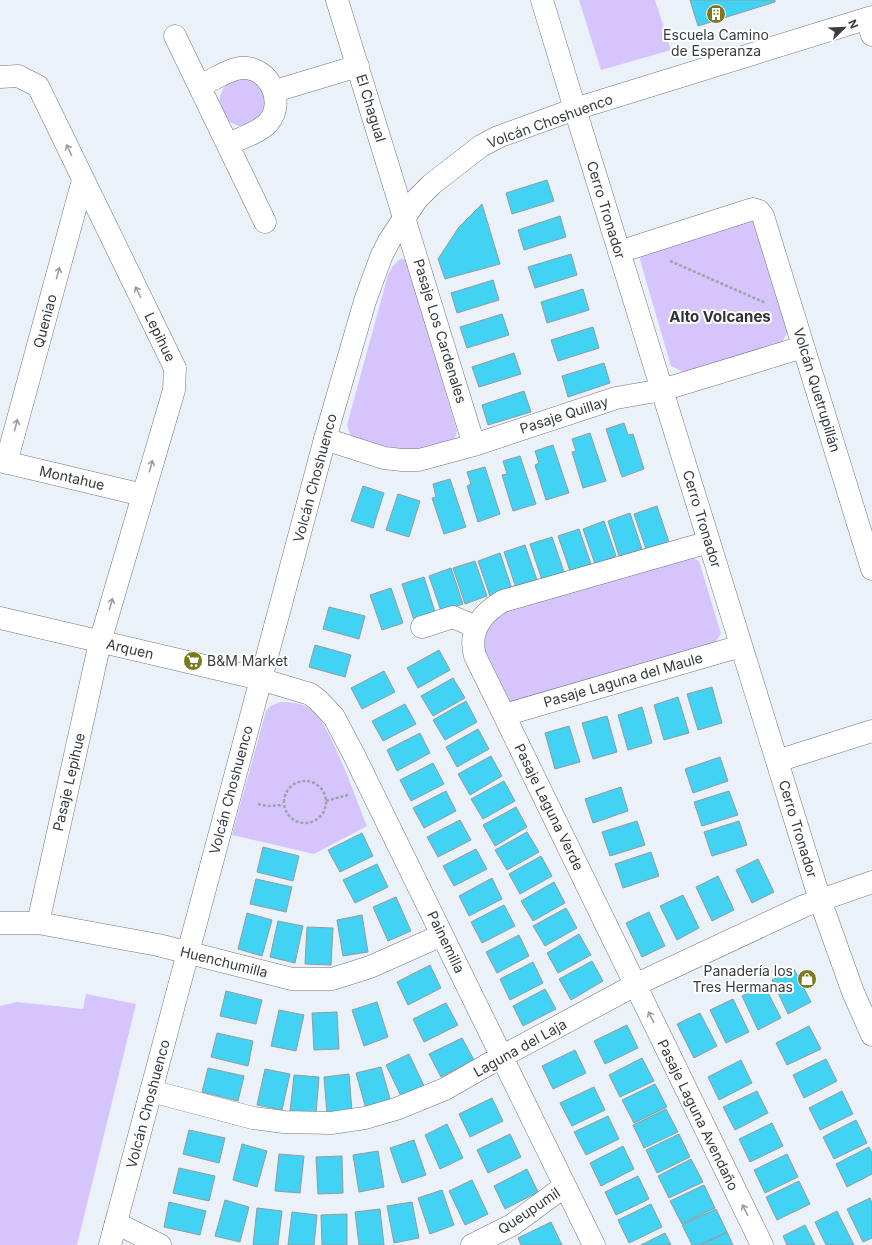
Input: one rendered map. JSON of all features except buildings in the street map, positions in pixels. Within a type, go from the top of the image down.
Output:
[{"type":"street","name":"El Chagual","points":[[337,0],[397,196],[405,216]]},
{"type":"street","name":"Cerro Tronador","points":[[542,0],[820,900],[853,992],[872,1035]]},
{"type":"street","name":"Volcán Choshuenco","points":[[110,1245],[325,439],[365,301],[381,257],[405,216],[417,199],[432,184],[481,146],[508,133],[575,109],[870,24]]},
{"type":"street","points":[[175,36],[265,222]]},
{"type":"street","points":[[275,91],[358,66]]},
{"type":"street","points":[[200,86],[236,69],[245,68],[262,74],[269,81],[275,91],[276,107],[273,116],[268,123],[260,129],[228,144]]},
{"type":"street","name":"Lepihue","points":[[0,77],[18,76],[38,86],[175,368],[174,390],[100,642]]},
{"type":"street","name":"Queniao","points":[[3,462],[83,180]]},
{"type":"street","name":"Volcán Quetrupillán","points":[[619,252],[754,210],[759,211],[762,216],[872,569]]},
{"type":"street","name":"Pasaje Los Cardenales","points":[[405,216],[474,445]]},
{"type":"street","name":"Pasaje Quillay","points":[[325,439],[364,452],[402,460],[419,460],[474,445],[616,398],[662,390],[803,347]]},
{"type":"street","name":"Montahue","points":[[3,462],[143,495]]},
{"type":"street","name":"Pasaje Laguna Verde","points":[[635,985],[475,656],[473,647],[476,627],[485,613],[503,601],[710,542]]},
{"type":"street","name":"Arquen","points":[[0,618],[260,679]]},
{"type":"street","points":[[422,627],[453,618],[476,627]]},
{"type":"street","name":"Pasaje Lepihue","points":[[38,923],[100,642]]},
{"type":"street","name":"Pasaje Laguna del Maule","points":[[504,715],[742,646]]},
{"type":"street","name":"Painemilla","points":[[260,679],[310,694],[318,700],[334,717],[594,1245]]},
{"type":"street","points":[[777,761],[872,731]]},
{"type":"street","name":"Laguna del Laja","points":[[151,1091],[253,1118],[284,1122],[331,1123],[379,1114],[445,1090],[501,1057],[635,985],[784,915],[820,900],[872,882]]},
{"type":"street","name":"Huenchumilla","points":[[0,923],[38,923],[158,945],[292,979],[332,979],[370,967],[442,935]]},
{"type":"street","name":"Pasaje Laguna Avendaño","points":[[635,985],[762,1245]]},
{"type":"street","name":"Queupumil","points":[[472,1245],[512,1225],[565,1186]]},
{"type":"street","points":[[116,1223],[160,1245]]},
{"type":"path","points":[[667,259],[764,303],[788,299]]},
{"type":"path","points":[[303,781],[310,781],[321,788],[326,801],[323,814],[319,819],[307,824],[300,824],[289,817],[283,805],[286,792],[296,783],[303,781]]},
{"type":"path","points":[[258,804],[267,806],[283,805]]},
{"type":"shaded area","points":[[579,0],[655,0],[671,50],[601,70]]},
{"type":"shaded area","points":[[236,77],[257,78],[269,110],[247,127],[237,125],[229,121],[223,115],[220,107],[222,91],[227,83]]},
{"type":"shaded area","points":[[752,220],[757,225],[790,328],[781,344],[683,372],[671,366],[640,260],[642,253]]},
{"type":"shaded area","points":[[400,259],[404,259],[407,262],[457,431],[454,442],[445,447],[393,453],[351,437],[347,425],[388,275],[392,267]]},
{"type":"shaded area","points":[[686,554],[699,561],[721,634],[707,649],[509,703],[480,650],[481,632],[494,612]]},
{"type":"shaded area","points":[[280,702],[301,704],[312,710],[319,718],[335,746],[367,826],[314,854],[232,835],[266,711],[271,706]]},
{"type":"shaded area","points":[[86,994],[136,1004],[77,1245],[0,1245],[0,1006],[17,1002],[83,1009]]},
{"type":"place","name":"Escuela Camino de Esperanza","points":[[716,14]]},
{"type":"place","name":"B&M Market","points":[[193,661]]},
{"type":"place","name":"Panadería los Tres Hermanas","points":[[807,979]]},
{"type":"district","name":"Alto Volcanes","points":[[720,317]]}]
